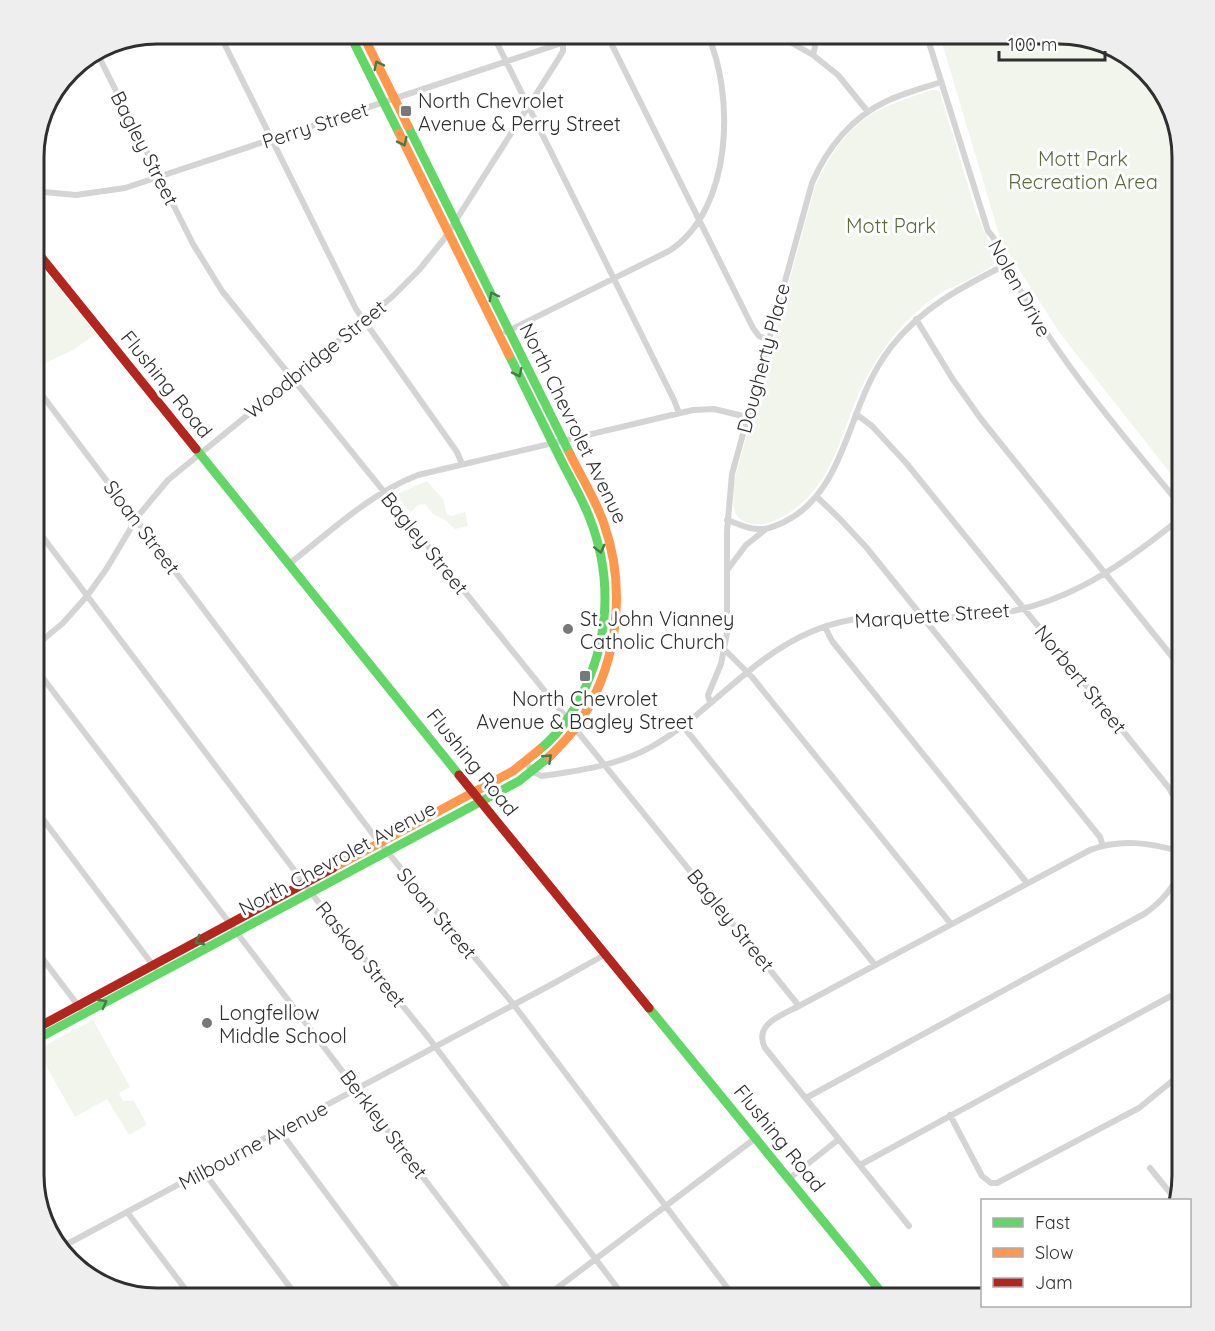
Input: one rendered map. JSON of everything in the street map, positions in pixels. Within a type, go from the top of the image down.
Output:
[{"type":"street","points":[[224,44],[354,306],[458,452],[462,464]]},
{"type":"street","name":"North Chevrolet Avenue","points":[[308,888],[380,843],[474,793],[525,762],[546,744],[568,719],[586,687],[599,653],[605,618],[605,578],[598,543],[590,519],[354,44]]},
{"type":"street","name":"North Chevrolet Avenue","points":[[44,1034],[81,1010],[232,928],[308,888],[387,852],[482,802],[533,771],[559,747],[592,703],[611,655],[618,614],[617,577],[612,547],[604,523],[368,44]]},
{"type":"street","points":[[497,44],[679,413]]},
{"type":"street","name":"Perry Street","points":[[44,193],[59,195],[98,194],[125,188],[560,44]]},
{"type":"street","name":"Woodbridge Street","points":[[44,639],[62,624],[87,596],[136,519],[162,486],[414,276],[456,221],[562,54],[563,44]]},
{"type":"street","points":[[612,44],[754,330],[768,340]]},
{"type":"street","points":[[499,335],[672,248],[686,236],[699,219],[717,178],[724,141],[725,118],[721,75],[711,44]]},
{"type":"street","points":[[794,44],[813,55],[838,75],[868,112]]},
{"type":"street","points":[[813,55],[815,44]]},
{"type":"street","name":"Nolen Drive","points":[[929,44],[988,231],[1005,265],[1026,303],[1059,353],[1172,494]]},
{"type":"street","name":"Bagley Street","points":[[100,59],[209,273],[799,1006]]},
{"type":"street","name":"Dougherty Place","points":[[710,703],[708,695],[725,650],[728,622],[727,520],[732,474],[814,177],[836,142],[868,112],[888,101],[941,82]]},
{"type":"street","name":"Flushing Road","points":[[44,261],[878,1288]]},
{"type":"street","points":[[727,569],[746,545],[767,529],[796,515],[817,497],[832,472],[878,366],[895,342],[916,319],[947,296],[1005,265]]},
{"type":"street","points":[[916,319],[952,378],[981,419],[1172,656]]},
{"type":"street","name":"Sloan Street","points":[[44,398],[380,843],[514,1005],[728,1288]]},
{"type":"street","points":[[289,564],[384,491],[418,475],[702,408],[714,408],[747,417]]},
{"type":"street","name":"Norbert Street","points":[[856,414],[873,426],[898,453],[1172,794]]},
{"type":"street","points":[[817,497],[861,541],[1100,837],[1103,846]]},
{"type":"street","points":[[727,520],[750,528],[767,529]]},
{"type":"street","name":"Marquette Street","points":[[533,771],[542,776],[604,764],[646,749],[682,725],[785,645],[825,627],[874,616],[971,617],[1023,608],[1067,594],[1106,574],[1172,524]]},
{"type":"street","name":"Raskob Street","points":[[44,539],[308,888],[436,1047],[618,1288]]},
{"type":"street","points":[[605,578],[617,577]]},
{"type":"street","points":[[825,627],[832,641],[1027,883]]},
{"type":"street","points":[[725,650],[748,672],[951,924]]},
{"type":"street","name":"Berkley Street","points":[[44,680],[507,1288]]},
{"type":"street","points":[[682,725],[875,965]]},
{"type":"street","points":[[525,762],[533,771]]},
{"type":"street","points":[[44,821],[156,969]]},
{"type":"street","points":[[909,1226],[765,1048],[762,1033],[768,1023],[1085,852],[1126,842],[1144,843],[1172,850]]},
{"type":"street","points":[[806,1098],[1148,912],[1168,894],[1172,886]]},
{"type":"street","name":"Milbourne Avenue","points":[[68,1244],[606,954]]},
{"type":"street","points":[[44,961],[81,1010]]},
{"type":"street","points":[[860,1165],[1172,995]]},
{"type":"street","name":"North Chevrolet Avenue","points":[[44,1025],[81,1010]]},
{"type":"street","points":[[950,1115],[982,1176],[991,1183],[1004,1181],[1130,1113],[1172,1082]]},
{"type":"street","points":[[279,1131],[397,1288]]},
{"type":"street","points":[[557,1288],[757,1137]]},
{"type":"street","points":[[790,1178],[839,1139]]},
{"type":"street","points":[[1150,1168],[1170,1192]]},
{"type":"street","points":[[203,1171],[291,1288]]},
{"type":"street","points":[[988,1190],[991,1183]]},
{"type":"street","points":[[127,1212],[184,1288]]},
{"type":"green space","name":"Mott Park Recreation Area","points":[[942,44],[1073,44],[1102,52],[1133,71],[1160,106],[1166,120],[1172,156],[1172,475],[1059,332],[1001,241]]},
{"type":"green space","name":"Mott Park","points":[[932,90],[940,93],[976,212],[997,261],[978,274],[934,297],[902,326],[891,339],[864,382],[832,460],[823,478],[811,494],[795,508],[772,522],[750,524],[738,517],[734,508],[734,482],[815,187],[835,150],[863,120],[888,106]]},
{"type":"green space","points":[[44,270],[96,334],[73,350],[44,364]]},
{"type":"green space","points":[[427,481],[443,499],[447,514],[451,516],[465,512],[468,526],[455,529],[445,520],[433,514],[425,504],[419,505],[410,512],[398,497],[399,493]]},
{"type":"green space","points":[[93,1020],[130,1087],[119,1093],[123,1101],[134,1101],[147,1125],[129,1135],[107,1099],[75,1117],[44,1062],[44,1046]]},
{"type":"traffic: fast","points":[[354,44],[399,133]]},
{"type":"traffic: fast","points":[[408,126],[570,454]]},
{"type":"traffic: fast","points":[[509,355],[587,511],[597,538],[604,578],[604,618],[597,657],[590,676],[569,716],[555,735],[539,750]]},
{"type":"traffic: fast","points":[[196,449],[459,775]]},
{"type":"traffic: fast","points":[[44,1035],[519,781],[549,757]]},
{"type":"traffic: fast","points":[[649,1008],[878,1288]]},
{"type":"traffic: slow","points":[[367,44],[408,126]]},
{"type":"traffic: slow","points":[[399,133],[509,355]]},
{"type":"traffic: slow","points":[[549,757],[574,730],[589,707],[600,683],[609,657],[616,604],[611,550],[604,524],[593,497],[570,454]]},
{"type":"traffic: slow","points":[[333,868],[513,771],[539,750]]},
{"type":"traffic: jam","points":[[44,261],[196,449]]},
{"type":"traffic: jam","points":[[459,775],[649,1008]]},
{"type":"traffic: jam","points":[[44,1024],[333,868]]},
{"type":"place","name":"North Chevrolet Avenue & Perry Street","points":[[406,111]]},
{"type":"place","name":"St. John Vianney Catholic Church","points":[[568,629]]},
{"type":"place","name":"North Chevrolet Avenue & Bagley Street","points":[[585,676]]},
{"type":"place","name":"Longfellow Middle School","points":[[207,1023]]}]
